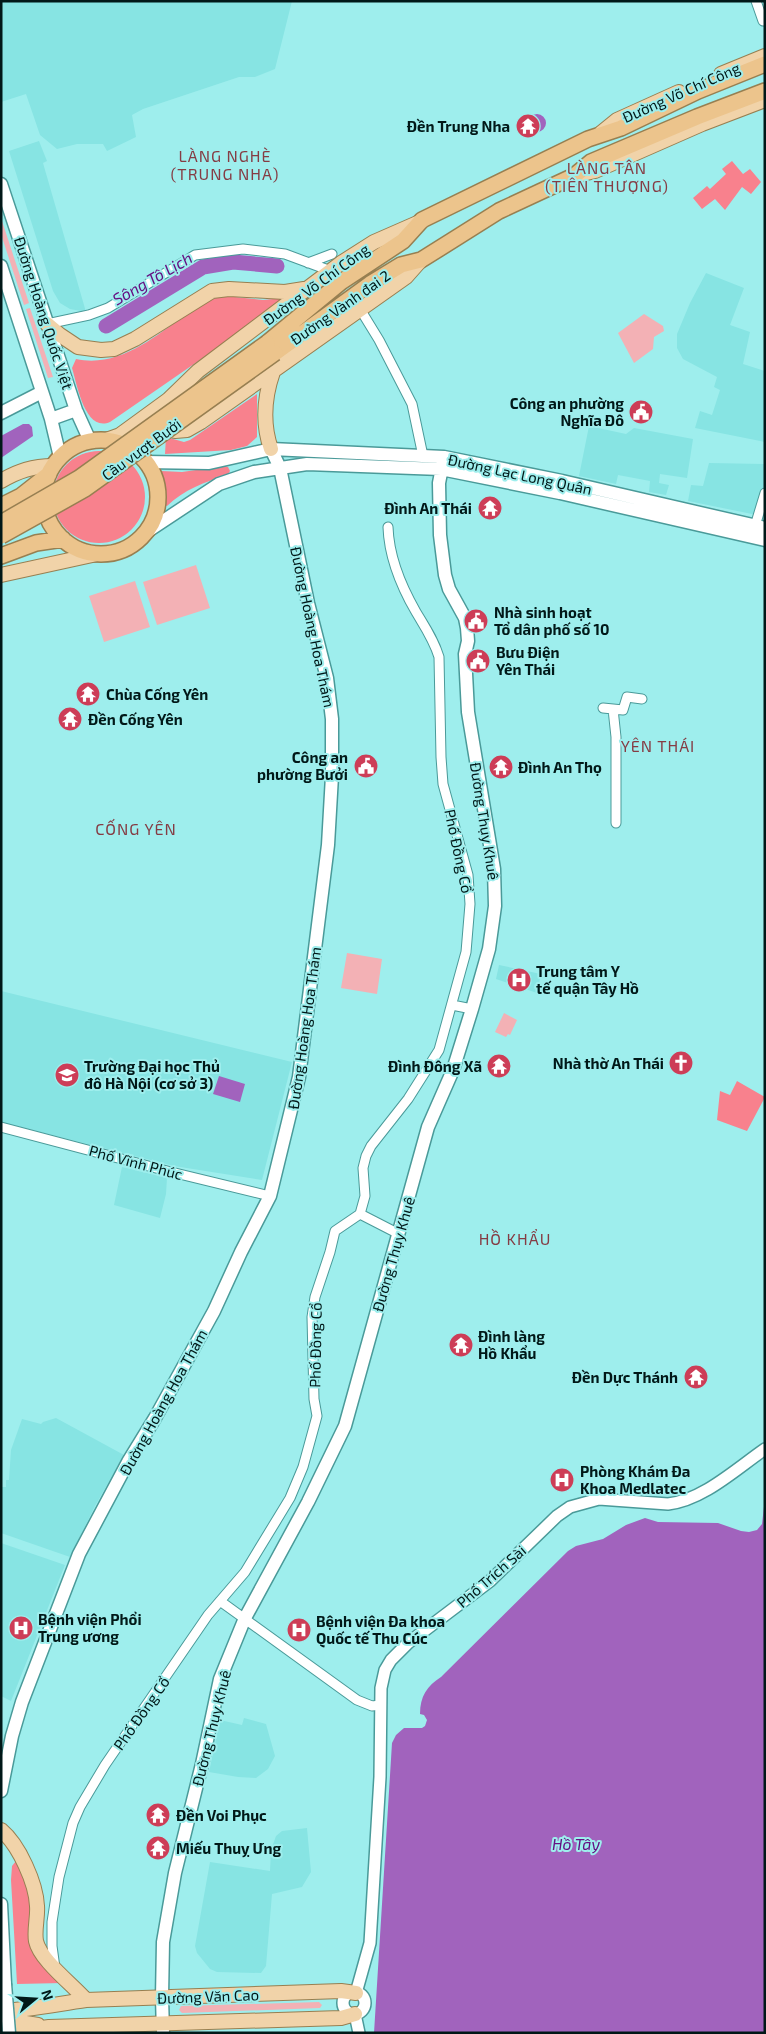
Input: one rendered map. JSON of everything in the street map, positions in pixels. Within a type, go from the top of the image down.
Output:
[{"type":"highway","name":"Đường Võ Chí Công","points":[[422,220],[601,133],[621,128],[698,91],[765,64]]},
{"type":"highway","name":"Đường Võ Chí Công","points":[[427,256],[499,211],[574,176],[591,162],[697,116],[765,91]]},
{"type":"highway","name":"Đường Vành đai 2","points":[[271,348],[341,282],[402,241],[422,220]]},
{"type":"highway","name":"Đường Vành đai 2","points":[[271,348],[401,265],[427,256]]},
{"type":"highway","name":"Cầu vượt Bưởi","points":[[1,523],[85,474],[271,348]]},
{"type":"highway","name":"Cầu vượt Bưởi","points":[[1,536],[86,489],[271,348]]},
{"type":"highway","points":[[1,506],[22,496],[54,466],[78,445],[90,441],[106,440],[128,447],[145,462],[153,475],[157,498],[153,520],[145,533],[124,549],[111,553],[97,554],[85,552],[63,539],[52,525],[45,509],[45,485],[54,466]]},
{"type":"highway","points":[[1,556],[36,543],[63,539]]},
{"type":"main road","name":"Đường Võ Chí Công","points":[[601,133],[618,120],[765,56]]},
{"type":"main road","name":"Đường Võ Chí Công","points":[[574,176],[595,171],[702,124],[765,100]]},
{"type":"main road","name":"Đường Hoàng Quốc Việt","points":[[1,184],[76,410],[90,441]]},
{"type":"main road","name":"Đường Võ Chí Công","points":[[106,440],[120,434],[168,400],[198,371],[331,271],[374,242],[422,220]]},
{"type":"main road","name":"Đường Võ Chí Công","points":[[168,400],[164,418],[175,431],[187,430],[273,372],[406,277],[427,256]]},
{"type":"main road","name":"Đường Hoàng Quốc Việt","points":[[1,266],[51,419],[54,466]]},
{"type":"main road","points":[[47,324],[78,347],[90,350],[114,349],[135,339],[212,291],[229,289],[285,292],[307,289]]},
{"type":"main road","points":[[271,449],[265,428],[265,408],[268,387],[273,372]]},
{"type":"main road","points":[[1,413],[42,392]]},
{"type":"main road","points":[[51,419],[76,410]]},
{"type":"main road","name":"Đường Lạc Long Quân","points":[[145,462],[209,463],[271,449],[423,456],[442,463]]},
{"type":"main road","name":"Đường Hoàng Hoa Thám","points":[[1,1791],[6,1735],[26,1693],[79,1554],[88,1534],[214,1311],[241,1252],[270,1196],[299,1078],[328,845],[332,776],[332,719],[327,678],[308,603],[280,468],[271,449]]},
{"type":"main road","name":"Đường Lạc Long Quân","points":[[145,533],[219,484],[254,472],[307,464],[442,463],[562,481],[704,519],[765,540]]},
{"type":"main road","name":"Đường Thụy Khuê","points":[[163,2028],[163,1942],[175,1873],[202,1764],[220,1680],[245,1618],[308,1502],[345,1426],[428,1127],[453,1070],[472,1010],[493,926],[496,885],[468,712],[465,654],[468,641],[467,628],[465,618],[447,582],[440,535],[439,491],[442,463]]},
{"type":"main road","points":[[1,481],[26,469],[38,466],[54,466]]},
{"type":"main road","name":"Đường Lạc Long Quân","points":[[704,519],[760,527]]},
{"type":"main road","points":[[1,575],[97,554]]},
{"type":"main road","points":[[1,1830],[6,1834],[26,1868],[35,1892],[37,1904],[36,1942],[43,1956],[86,2000]]},
{"type":"main road","points":[[1,1904],[9,2033]]},
{"type":"main road","name":"Đường Văn Cao","points":[[1,2011],[47,2007],[60,2003],[86,2000],[356,1992]]},
{"type":"main road","name":"Đường Văn Cao","points":[[1,2003],[32,2001],[60,2003]]},
{"type":"main road","name":"Đường Văn Cao","points":[[1,2019],[79,2030],[163,2028],[341,2018],[356,2014]]},
{"type":"main road","name":"Đường Văn Cao","points":[[5,2033],[49,2027]]},
{"type":"street","points":[[756,1],[763,21],[765,20]]},
{"type":"street","points":[[47,324],[89,315],[108,308],[195,255],[244,249],[285,254],[331,271]]},
{"type":"street","points":[[308,263],[332,254]]},
{"type":"street","points":[[360,309],[412,404],[423,456]]},
{"type":"street","points":[[760,527],[765,493]]},
{"type":"street","name":"Phố Đồng Cổ","points":[[55,1968],[52,1946],[52,1922],[59,1877],[73,1823],[80,1807],[105,1765],[208,1615],[245,1572],[266,1540],[290,1498],[303,1467],[317,1416],[314,1399],[312,1341],[315,1297],[335,1231],[360,1214],[365,1196],[363,1168],[366,1156],[371,1146],[408,1099],[439,1050],[466,952],[470,904],[468,875],[443,784],[439,657],[434,642],[400,580],[393,562],[388,527]]},
{"type":"street","points":[[603,708],[622,710],[627,698],[642,699]]},
{"type":"street","points":[[613,709],[616,738],[616,823]]},
{"type":"street","points":[[452,1005],[472,1010]]},
{"type":"street","name":"Phố Vĩnh Phúc","points":[[1,1127],[270,1196]]},
{"type":"street","points":[[360,1214],[399,1234]]},
{"type":"street","name":"Phố Trích Sài","points":[[356,1992],[370,1943],[380,1777],[380,1705],[382,1679],[391,1660],[398,1652],[485,1585],[563,1511],[581,1502],[599,1499],[668,1504],[678,1503],[697,1496],[765,1450]]},
{"type":"street","points":[[220,1601],[357,1700],[372,1706],[380,1705]]},
{"type":"street","points":[[356,1992],[364,1998],[365,2005],[362,2011],[356,2014],[348,2012],[344,2003],[346,1996],[356,1992]]},
{"type":"street","points":[[356,2014],[359,2033]]},
{"type":"shaded area","points":[[1,1],[292,1],[275,69],[255,77],[239,77],[143,109],[132,115],[136,137],[107,151],[103,144],[77,144],[57,149],[40,135],[26,94],[1,102]]},
{"type":"shaded area","points":[[39,141],[47,161],[43,163],[86,312],[70,309],[60,303],[53,291],[9,151]]},
{"type":"shaded area","points":[[732,161],[743,174],[750,169],[761,182],[751,194],[742,187],[725,210],[715,199],[702,209],[693,198],[707,186],[710,189],[726,174],[722,169]]},
{"type":"shaded area","points":[[1,218],[29,303],[24,305],[1,234]]},
{"type":"shaded area","points":[[706,273],[744,288],[730,325],[750,332],[743,364],[765,371],[765,442],[695,428],[700,411],[712,415],[720,390],[714,387],[717,377],[683,359],[677,348],[677,334],[690,303]]},
{"type":"shaded area","points":[[226,296],[263,300],[283,298],[284,302],[110,422],[101,423],[94,420],[88,414],[72,368],[76,359],[91,361],[120,355],[147,342],[204,303]]},
{"type":"shaded area","points":[[30,308],[53,377],[48,378],[26,309]]},
{"type":"shaded area","points":[[644,314],[663,326],[664,331],[654,337],[653,349],[634,363],[618,333]]},
{"type":"shaded area","points":[[257,394],[257,437],[247,446],[231,450],[165,454],[166,437],[184,442],[190,440]]},
{"type":"shaded area","points":[[589,426],[626,434],[634,428],[693,439],[687,478],[660,474],[659,483],[669,485],[666,495],[649,492],[650,481],[618,475],[616,484],[579,476]]},
{"type":"shaded area","points":[[99,451],[116,455],[131,465],[141,480],[145,497],[141,514],[131,529],[116,539],[99,543],[82,539],[67,529],[57,514],[53,497],[57,480],[67,465],[82,455]]},
{"type":"shaded area","points":[[709,463],[765,464],[765,480],[757,515],[688,501],[691,485],[703,486]]},
{"type":"shaded area","points":[[228,467],[230,471],[227,476],[195,487],[180,495],[167,506],[164,505],[165,488],[161,471],[182,472]]},
{"type":"shaded area","points":[[196,565],[210,608],[157,625],[143,582]]},
{"type":"shaded area","points":[[135,581],[150,627],[104,642],[89,596]]},
{"type":"shaded area","points":[[347,953],[382,959],[377,994],[341,988]]},
{"type":"shaded area","name":"Trung tâm Y tế quận Tây Hồ","points":[[499,965],[541,974],[537,993],[496,979]]},
{"type":"shaded area","points":[[1,991],[292,1062],[262,1180],[174,1166],[1,1122]]},
{"type":"shaded area","points":[[504,1013],[517,1020],[510,1035],[508,1034],[506,1037],[495,1032]]},
{"type":"shaded area","points":[[737,1081],[765,1097],[747,1131],[717,1120],[720,1091],[730,1095]]},
{"type":"shaded area","points":[[122,1167],[167,1178],[166,1194],[160,1218],[114,1205]]},
{"type":"shaded area","points":[[56,1418],[124,1455],[95,1506],[70,1557],[1,1533],[1,1487],[6,1487],[6,1480],[9,1480],[11,1450],[22,1419],[41,1424]]},
{"type":"shaded area","name":"Bệnh viện Phổi Trung ương","points":[[1,1543],[65,1565],[11,1701],[1,1696]]},
{"type":"shaded area","points":[[244,1718],[266,1724],[275,1756],[268,1769],[256,1778],[209,1772],[220,1720],[242,1725]]},
{"type":"shaded area","points":[[307,1828],[311,1872],[302,1887],[272,1894],[266,1966],[261,1973],[217,1972],[210,1969],[197,1953],[195,1946],[210,1862],[270,1871],[271,1850],[276,1836],[282,1831]]},
{"type":"shaded area","points":[[16,1861],[30,1888],[33,1931],[63,1983],[17,1984],[11,1880],[12,1866]]},
{"type":"shaded area","points":[[319,2002],[322,2005],[320,2008],[182,2013],[179,2010],[181,2006]]},
{"type":"water","points":[[533,114],[541,114],[546,119],[544,130],[533,132],[528,127],[528,119]]},
{"type":"water","points":[[23,424],[29,424],[32,427],[33,436],[1,458],[1,436]]},
{"type":"water","points":[[219,1076],[245,1084],[240,1102],[213,1094]]},
{"type":"water","name":"Hồ Tây","points":[[765,1498],[765,2033],[374,2033],[392,1743],[396,1735],[404,1728],[422,1728],[425,1726],[427,1720],[424,1715],[420,1714],[420,1708],[425,1692],[568,1551],[576,1546],[603,1539],[626,1525],[645,1518],[658,1522],[718,1523],[749,1532],[757,1530],[762,1524]]},
{"type":"waterway","name":"Sông Tô Lịch","points":[[106,326],[203,267],[233,262],[277,266]]},
{"type":"place","name":"Đền Trung Nha","points":[[528,126]]},
{"type":"place","name":"Công an phường Nghĩa Đô","points":[[641,412]]},
{"type":"place","name":"Đình An Thái","points":[[490,508]]},
{"type":"place","name":"Nhà sinh hoạt Tổ dân phố số 10","points":[[476,621]]},
{"type":"place","name":"Bưu Điện Yên Thái","points":[[478,661]]},
{"type":"place","name":"Chùa Cống Yên","points":[[88,694]]},
{"type":"place","name":"Đền Cống Yên","points":[[70,719]]},
{"type":"place","name":"Công an phường Bưởi","points":[[366,766]]},
{"type":"place","name":"Đình An Thọ","points":[[501,767]]},
{"type":"place","name":"Trung tâm Y tế quận Tây Hồ","points":[[519,980]]},
{"type":"place","name":"Nhà thờ An Thái","points":[[681,1063]]},
{"type":"place","name":"Đình Đông Xã","points":[[499,1066]]},
{"type":"place","name":"Trường Đại học Thủ đô Hà Nội (cơ sở 3)","points":[[67,1075]]},
{"type":"place","name":"Đình làng Hồ Khẩu","points":[[461,1345]]},
{"type":"place","name":"Đền Dực Thánh","points":[[696,1377]]},
{"type":"place","name":"Phòng Khám Đa Khoa Medlatec","points":[[562,1480]]},
{"type":"place","name":"Bệnh viện Phổi Trung ương","points":[[21,1628]]},
{"type":"place","name":"Bệnh viện Đa khoa Quốc tế Thu Cúc","points":[[299,1630]]},
{"type":"place","name":"Đền Voi Phục","points":[[158,1815]]},
{"type":"place","name":"Miếu Thuỵ Ưng","points":[[158,1848]]},
{"type":"district","name":"LÀNG NGHÈ (TRUNG NHA)","points":[[225,164]]},
{"type":"district","name":"LÀNG TÂN (TIÊN THƯỢNG)","points":[[607,176]]},
{"type":"district","name":"YÊN THÁI","points":[[658,745]]},
{"type":"district","name":"CỐNG YÊN","points":[[136,828]]},
{"type":"district","name":"HỒ KHẨU","points":[[515,1238]]}]
